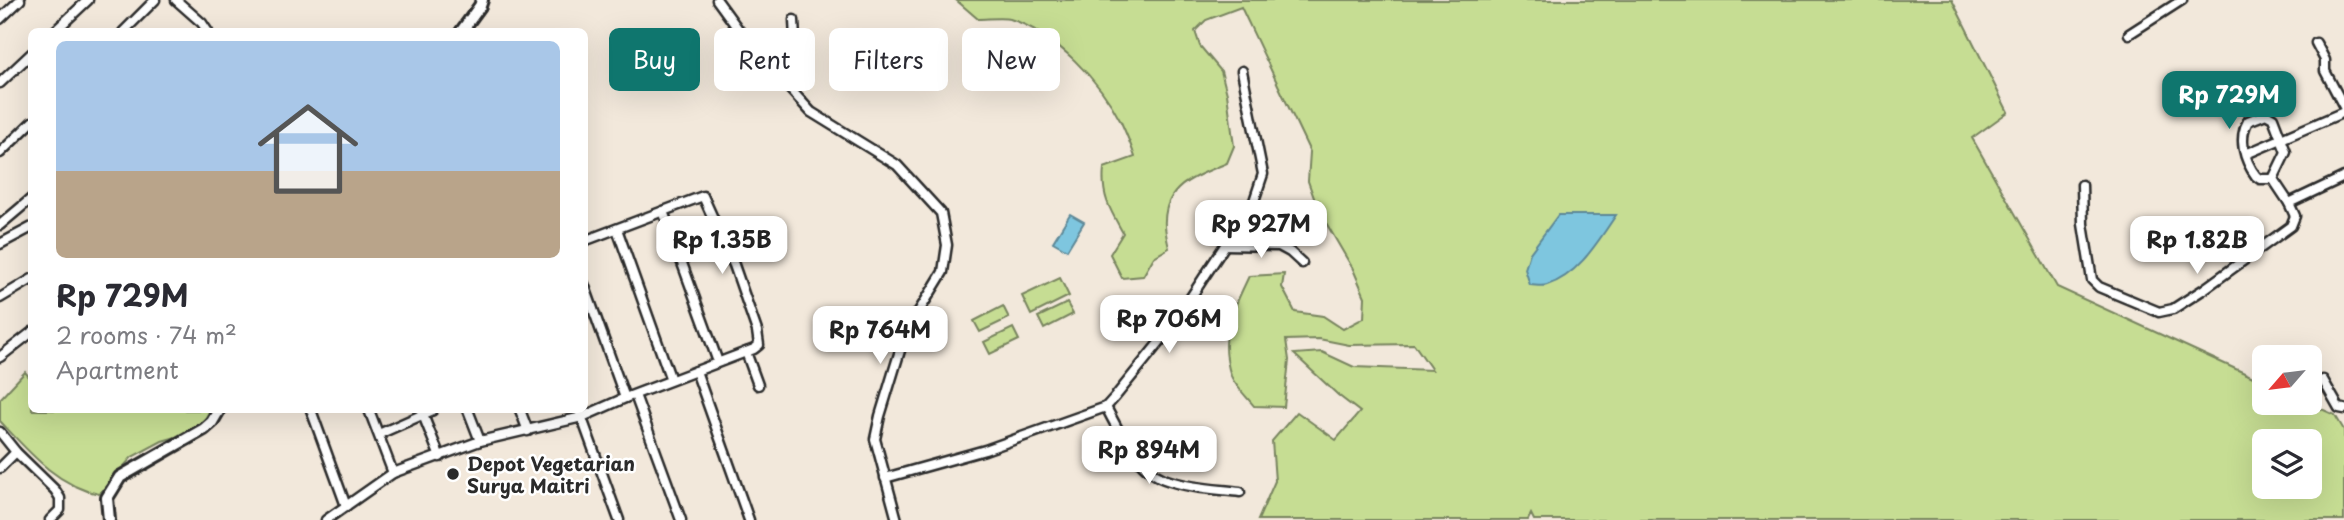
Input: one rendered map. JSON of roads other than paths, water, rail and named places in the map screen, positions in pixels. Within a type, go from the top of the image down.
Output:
[{"type":"street","points":[[0,19],[20,0]]},
{"type":"street","points":[[58,28],[88,0]]},
{"type":"street","points":[[127,28],[155,0]]},
{"type":"street","points":[[176,0],[202,28]]},
{"type":"street","points":[[464,28],[481,6],[482,0]]},
{"type":"street","points":[[717,0],[738,28]]},
{"type":"street","points":[[2129,34],[2182,0]]},
{"type":"street","points":[[794,20],[794,28]]},
{"type":"street","points":[[2246,154],[2344,110],[2325,71],[2325,60],[2316,43]]},
{"type":"street","points":[[0,82],[28,57]]},
{"type":"street","points":[[885,478],[985,450],[1106,407],[1170,330],[1254,201],[1263,174],[1242,71]]},
{"type":"street","points":[[792,91],[811,112],[897,165],[941,213],[947,245],[943,272],[905,334],[875,439],[897,520]]},
{"type":"street","points":[[2266,114],[2270,115],[2283,139],[2286,155],[2273,180],[2256,176],[2246,154],[2242,135],[2246,124],[2252,118],[2266,114]]},
{"type":"street","points":[[0,153],[28,126]]},
{"type":"street","points":[[2289,203],[2344,177]]},
{"type":"street","points":[[2082,184],[2082,224],[2092,280],[2099,287],[2159,312],[2173,309],[2204,289],[2291,226],[2295,216],[2273,180]]},
{"type":"street","points":[[588,240],[701,195],[705,197],[734,265],[757,331],[759,345],[588,411]]},
{"type":"street","points":[[0,225],[28,201]]},
{"type":"street","points":[[663,211],[718,362]]},
{"type":"street","points":[[0,244],[28,229]]},
{"type":"street","points":[[617,229],[671,380]]},
{"type":"street","points":[[1225,245],[1279,246],[1290,251],[1302,263]]},
{"type":"street","points":[[0,298],[28,281]]},
{"type":"street","points":[[588,295],[625,398]]},
{"type":"street","points":[[0,357],[28,335]]},
{"type":"street","points":[[746,352],[758,385]]},
{"type":"street","points":[[696,371],[749,520]]},
{"type":"street","points":[[2323,380],[2339,408],[2344,409]]},
{"type":"street","points":[[635,395],[681,520]]},
{"type":"street","points":[[1106,407],[1122,438],[1141,462],[1161,478],[1190,486],[1240,492]]},
{"type":"street","points":[[109,520],[107,498],[120,477],[204,429],[217,413]]},
{"type":"street","points":[[312,413],[346,506]]},
{"type":"street","points":[[370,413],[393,473]]},
{"type":"street","points":[[379,434],[420,413]]},
{"type":"street","points":[[422,413],[440,457]]},
{"type":"street","points":[[469,413],[480,441]]},
{"type":"street","points":[[521,413],[528,432]]},
{"type":"street","points":[[326,520],[393,473],[480,441],[528,432],[580,414],[619,520]]},
{"type":"street","points":[[0,432],[60,498],[60,510],[50,520]]},
{"type":"street","points":[[0,468],[16,452]]},
{"type":"water","points":[[1070,214],[1084,222],[1067,250],[1053,242]]},
{"type":"water","points":[[1558,215],[1616,215],[1587,256],[1568,274],[1545,286],[1530,285],[1525,269],[1530,253]]},
{"type":"place","name":"Depot Vegetarian Surya Maitri","points":[[453,474]]}]
